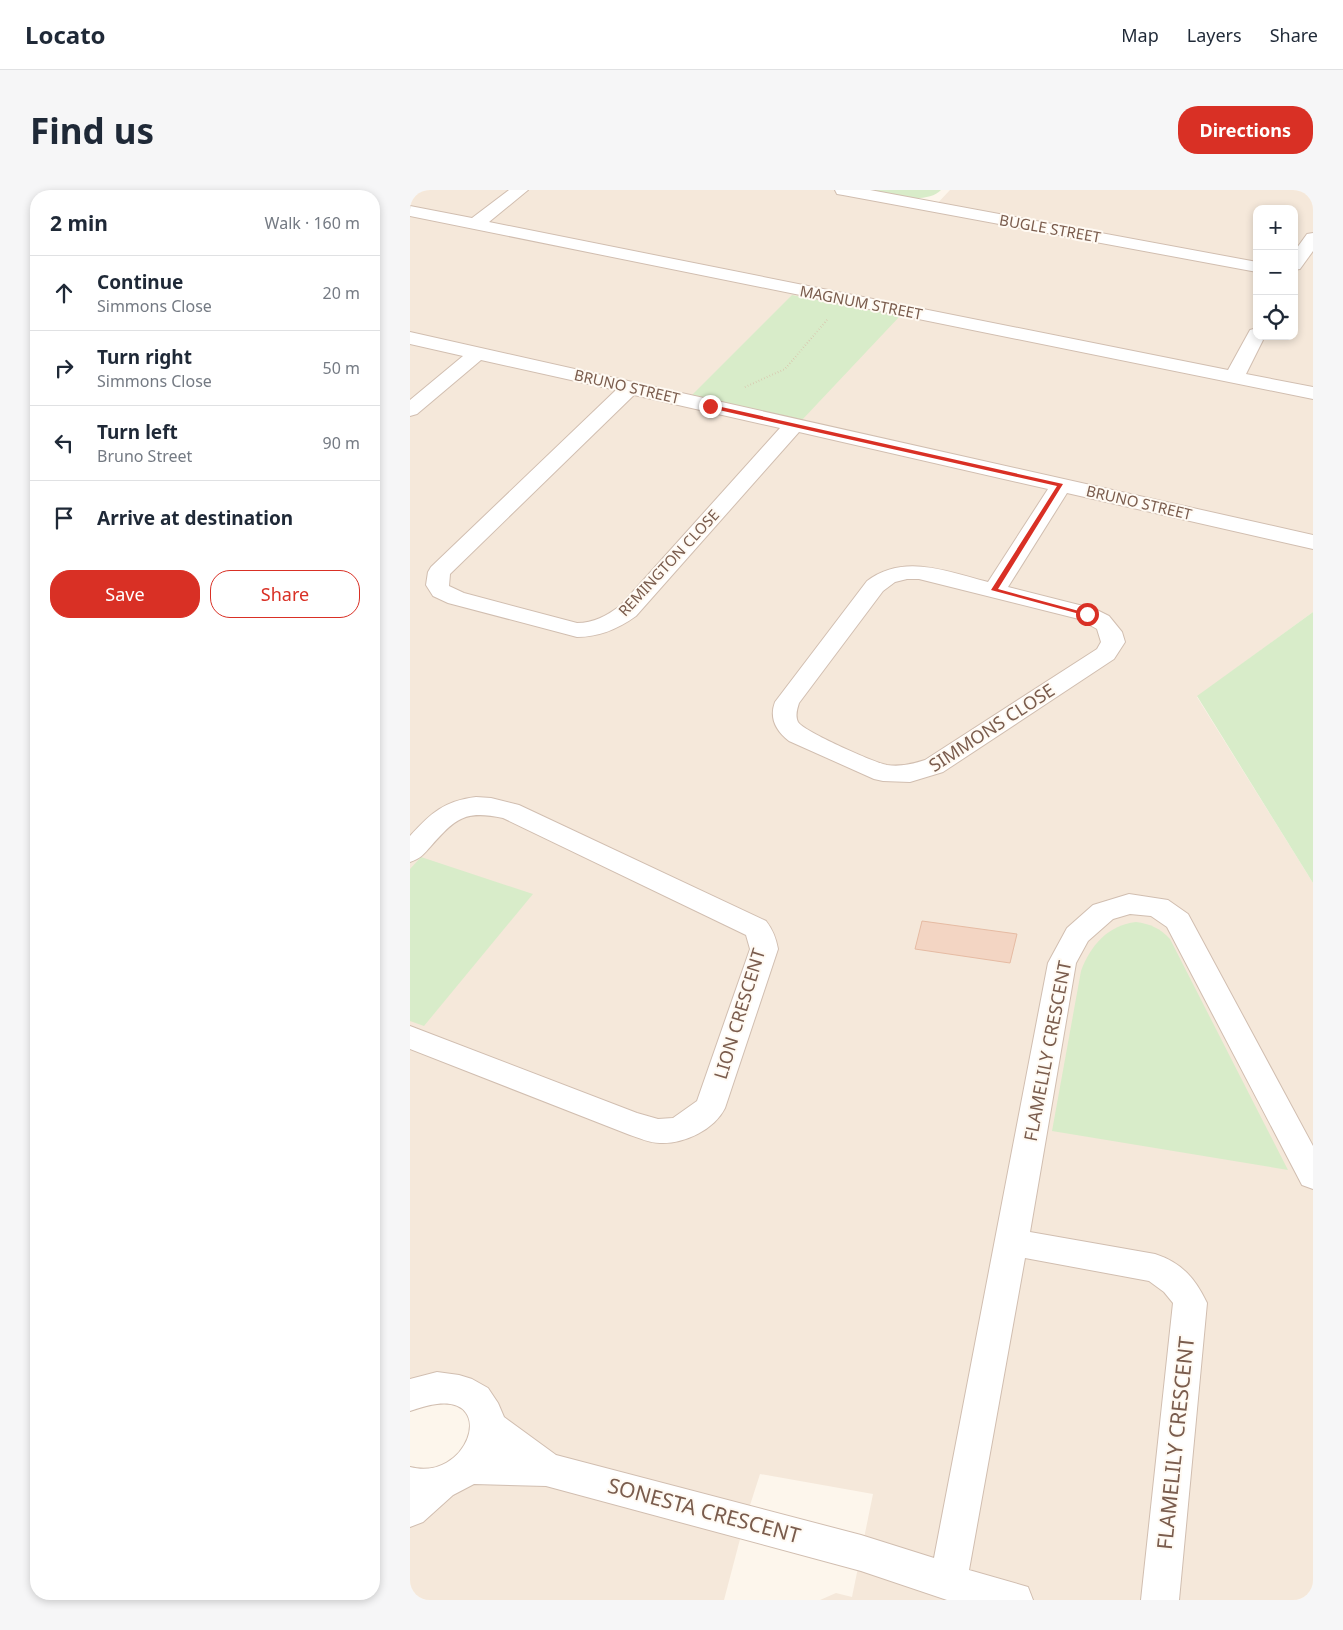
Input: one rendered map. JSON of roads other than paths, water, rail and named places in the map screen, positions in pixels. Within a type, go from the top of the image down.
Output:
[{"type":"street","points":[[475,224],[520,190]]},
{"type":"street","name":"BUGLE STREET","points":[[843,190],[941,202],[1253,266]]},
{"type":"street","name":"MAGNUM STREET","points":[[410,211],[1313,393]]},
{"type":"street","points":[[1298,259],[1313,238]]},
{"type":"street","name":"BRUNO STREET","points":[[410,338],[1313,542]]},
{"type":"street","points":[[1234,377],[1254,340]]},
{"type":"street","points":[[410,410],[478,353]]},
{"type":"street","name":"REMINGTON CLOSE","points":[[630,388],[440,572],[437,585],[441,590],[456,598],[577,630],[588,631],[610,623],[628,611],[794,425]]},
{"type":"street","points":[[994,590],[1061,485]]},
{"type":"street","name":"SIMMONS CLOSE","points":[[919,572],[994,590],[1096,618],[1110,628],[1113,635],[1111,648],[1098,660],[924,771],[910,774],[883,772],[803,739],[792,732],[786,724],[784,709],[787,702],[880,581],[895,574],[919,572]]},
{"type":"street","name":"LION CRESCENT","points":[[410,853],[444,816],[455,809],[467,806],[494,807],[510,811],[756,928],[761,934],[764,950],[710,1108],[688,1125],[674,1130],[658,1131],[630,1123],[410,1037]]},
{"type":"street","name":"FLAMELILY CRESCENT","points":[[948,1582],[1062,963],[1077,935],[1103,912],[1129,904],[1158,907],[1178,922],[1313,1176]]},
{"type":"street","name":"FLAMELILY CRESCENT","points":[[1012,1242],[1155,1268],[1172,1276],[1184,1290],[1190,1303],[1160,1600]]},
{"type":"street","points":[[410,1395],[424,1389],[440,1386],[469,1393],[480,1402],[486,1414],[488,1427],[484,1448],[440,1478],[410,1510]]},
{"type":"street","name":"SONESTA CRESCENT","points":[[488,1427],[546,1469]]},
{"type":"street","name":"SONESTA CRESCENT","points":[[440,1478],[546,1469],[861,1553],[948,1582]]},
{"type":"street","points":[[948,1582],[1014,1600]]}]
